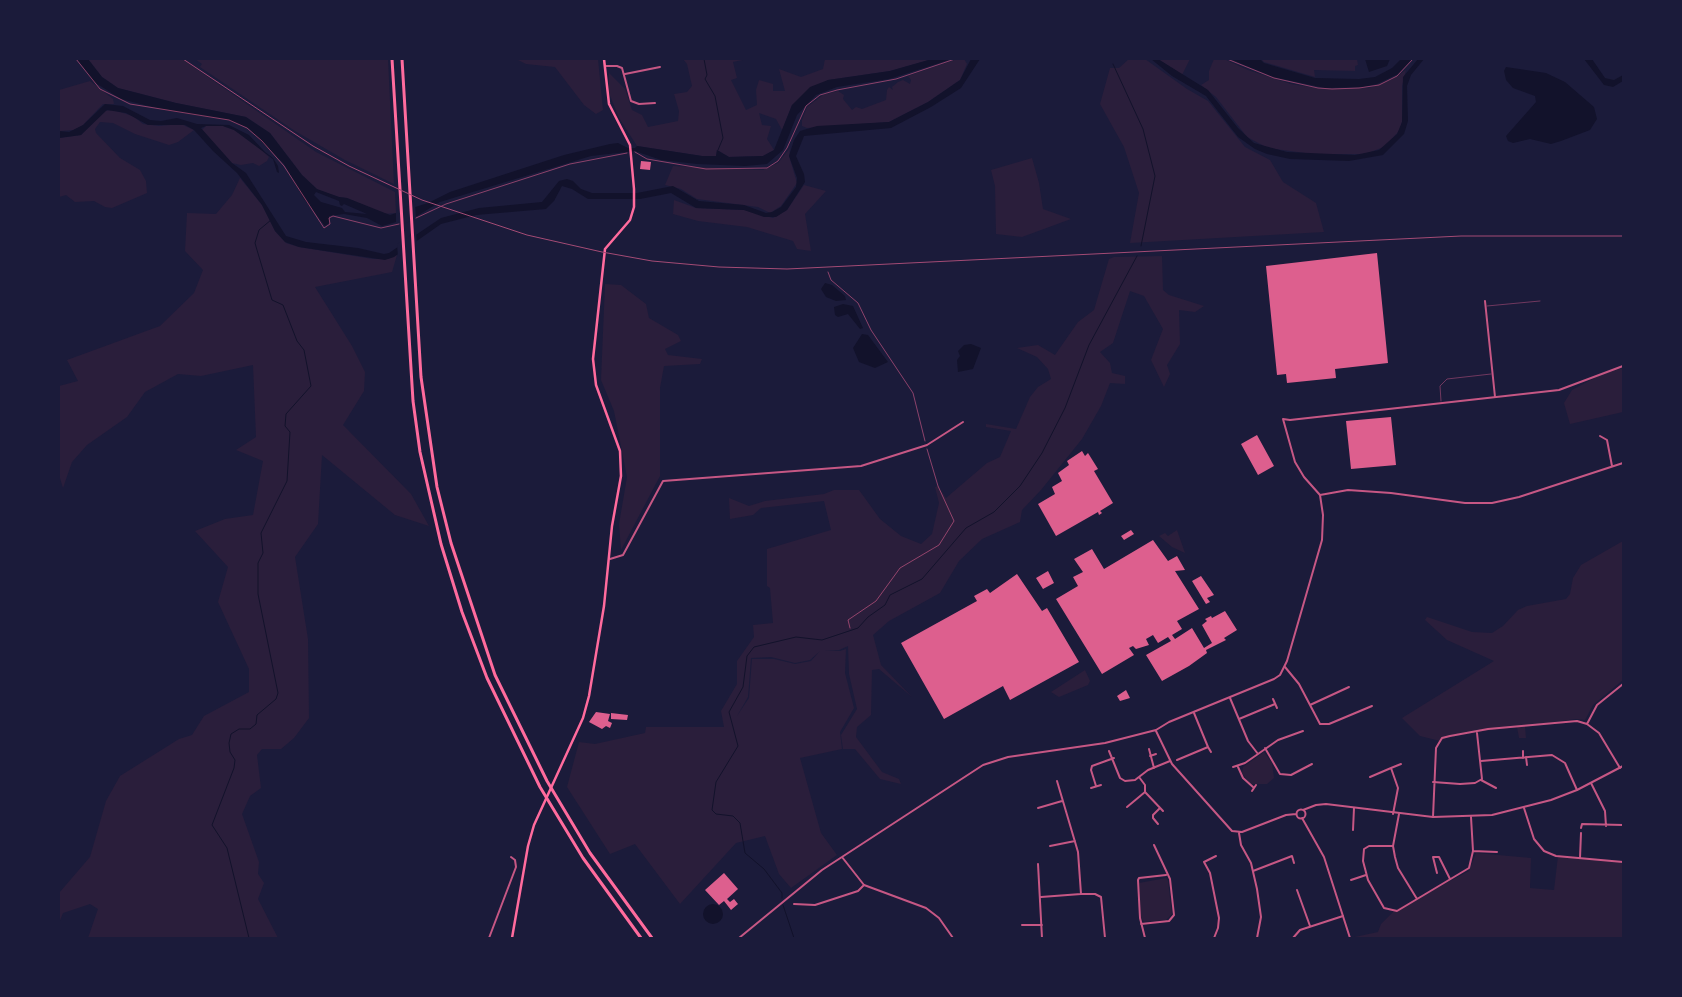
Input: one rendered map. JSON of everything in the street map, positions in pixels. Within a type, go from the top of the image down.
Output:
[{"type":"highway","points":[[392,59],[406,306],[420,452],[441,544],[462,612],[487,678],[540,788],[583,858],[641,938]]},
{"type":"highway","points":[[402,59],[415,306],[427,422],[437,487],[451,542],[495,675],[547,781],[590,853],[652,938]]},
{"type":"main road","points":[[512,938],[528,846],[534,825],[583,718],[589,696],[610,560],[622,463],[617,442],[596,385],[593,366],[605,249],[630,220],[635,202],[630,148],[608,104],[604,59]]},
{"type":"street","points":[[605,66],[622,68],[631,101],[640,104],[655,103]]},
{"type":"street","points":[[625,74],[660,67]]},
{"type":"street","points":[[1485,302],[1495,397]]},
{"type":"street","points":[[739,938],[812,877],[989,762],[1020,755],[1105,743],[1156,730],[1274,680],[1284,667],[1322,540],[1323,515],[1320,495],[1304,478],[1295,462],[1283,419],[1290,420],[1569,388],[1595,375],[1623,366]]},
{"type":"street","points":[[610,560],[623,555],[664,481],[861,466],[926,445],[964,422]]},
{"type":"street","points":[[1600,436],[1606,440],[1612,466]]},
{"type":"street","points":[[1320,495],[1348,490],[1391,493],[1465,503],[1492,503],[1519,497],[1623,463]]},
{"type":"street","points":[[1284,667],[1300,684],[1318,722],[1325,725],[1372,706]]},
{"type":"street","points":[[1588,724],[1597,705],[1623,684]]},
{"type":"street","points":[[1310,705],[1349,688]]},
{"type":"street","points":[[1230,698],[1248,740],[1258,754]]},
{"type":"street","points":[[1273,699],[1276,708]]},
{"type":"street","points":[[1239,719],[1275,704]]},
{"type":"street","points":[[1194,713],[1211,752]]},
{"type":"street","points":[[1575,725],[1577,721]]},
{"type":"street","points":[[1433,817],[1433,782],[1436,748],[1439,742],[1450,736],[1488,730],[1577,721],[1588,724],[1600,733],[1620,768]]},
{"type":"street","points":[[1156,730],[1170,761],[1226,826],[1239,833],[1286,815],[1296,814],[1298,810],[1320,804],[1393,814],[1433,817],[1471,817],[1524,808],[1577,790],[1623,766]]},
{"type":"street","points":[[1233,767],[1258,754],[1278,740],[1303,731]]},
{"type":"street","points":[[1477,733],[1481,762],[1481,780]]},
{"type":"street","points":[[1177,760],[1208,747]]},
{"type":"street","points":[[1265,748],[1278,772],[1291,775],[1312,764]]},
{"type":"street","points":[[1149,749],[1154,768]]},
{"type":"street","points":[[1109,751],[1114,758],[1122,779],[1130,781],[1170,761]]},
{"type":"street","points":[[1522,751],[1526,765]]},
{"type":"street","points":[[1182,753],[1184,757]]},
{"type":"street","points":[[1150,756],[1156,754]]},
{"type":"street","points":[[1481,762],[1552,755],[1560,758],[1564,763],[1577,790]]},
{"type":"street","points":[[1096,786],[1091,769],[1092,766],[1114,758]]},
{"type":"street","points":[[1370,777],[1400,764]]},
{"type":"street","points":[[1238,766],[1243,778],[1252,787],[1252,791]]},
{"type":"street","points":[[1391,768],[1398,788],[1393,814]]},
{"type":"street","points":[[1276,777],[1278,772]]},
{"type":"street","points":[[1139,777],[1145,785],[1146,792],[1163,811]]},
{"type":"street","points":[[1433,782],[1460,784],[1475,783],[1481,780]]},
{"type":"street","points":[[1481,780],[1496,788]]},
{"type":"street","points":[[1057,781],[1078,852],[1081,894]]},
{"type":"street","points":[[1591,783],[1605,811],[1606,826]]},
{"type":"street","points":[[1091,788],[1101,785]]},
{"type":"street","points":[[1252,787],[1256,785]]},
{"type":"street","points":[[1128,808],[1146,792]]},
{"type":"street","points":[[1038,808],[1062,801]]},
{"type":"street","points":[[1158,824],[1153,815],[1160,808]]},
{"type":"street","points":[[1353,830],[1354,808]]},
{"type":"street","points":[[1524,808],[1534,839],[1540,848],[1556,856],[1623,862]]},
{"type":"street","points":[[1302,810],[1305,814],[1302,818]]},
{"type":"street","points":[[1296,814],[1302,818],[1324,857],[1350,938]]},
{"type":"street","points":[[1399,814],[1393,846],[1398,868],[1417,899]]},
{"type":"street","points":[[1393,846],[1369,846],[1364,849],[1363,861],[1366,875],[1384,908],[1397,911],[1469,868],[1474,851],[1471,817]]},
{"type":"street","points":[[1582,828],[1582,824],[1623,825]]},
{"type":"street","points":[[1239,833],[1240,841],[1253,871],[1260,917],[1257,938]]},
{"type":"street","points":[[1580,858],[1581,833]]},
{"type":"street","points":[[1050,846],[1074,841]]},
{"type":"street","points":[[1142,924],[1173,919],[1170,879],[1154,845]]},
{"type":"street","points":[[1474,851],[1497,852]]},
{"type":"street","points":[[1214,938],[1219,918],[1210,874],[1204,862],[1216,856]]},
{"type":"street","points":[[1253,871],[1292,856],[1294,863]]},
{"type":"street","points":[[842,857],[864,885],[926,908],[939,918],[953,938]]},
{"type":"street","points":[[1438,873],[1433,857],[1438,857],[1450,879]]},
{"type":"street","points":[[489,938],[516,868],[516,860],[511,858]]},
{"type":"street","points":[[1038,864],[1042,938]]},
{"type":"street","points":[[1145,938],[1142,924],[1140,878],[1167,875]]},
{"type":"street","points":[[1351,880],[1366,875]]},
{"type":"street","points":[[794,904],[815,905],[858,891],[864,885]]},
{"type":"street","points":[[1297,890],[1310,926]]},
{"type":"street","points":[[1041,897],[1081,894],[1095,894],[1100,897],[1105,938]]},
{"type":"street","points":[[1293,938],[1297,931],[1343,916]]},
{"type":"street","points":[[1022,925],[1042,925]]},
{"type":"lane","points":[[1485,306],[1540,301]]},
{"type":"lane","points":[[1441,403],[1441,383],[1448,380],[1492,374]]},
{"type":"path","points":[[76,59],[100,89],[130,104],[229,120],[246,128],[268,147],[284,166],[324,228],[330,224],[329,218],[333,216],[381,228],[401,223]]},
{"type":"path","points":[[416,218],[446,204],[570,164],[628,152],[635,152],[647,159],[706,169],[767,168],[778,161],[787,148],[806,106],[820,95],[896,79],[955,59]]},
{"type":"path","points":[[1228,59],[1274,78],[1318,88],[1332,89],[1378,85],[1397,76],[1413,59]]},
{"type":"shaded area","points":[[77,59],[88,59],[102,77],[118,88],[176,103],[246,117],[270,133],[302,175],[317,189],[347,198],[390,215],[428,203],[450,192],[564,155],[610,144],[618,143],[628,148],[635,148],[637,146],[702,156],[716,156],[717,150],[729,157],[763,156],[774,150],[792,105],[810,87],[828,80],[890,71],[932,59],[952,59],[889,79],[837,87],[816,95],[797,115],[783,150],[767,164],[745,166],[697,164],[661,160],[635,151],[591,156],[440,202],[417,216],[382,226],[367,218],[344,214],[329,216],[329,223],[325,226],[304,199],[284,164],[248,128],[228,120],[164,110],[121,99],[94,82]],"holes":[[[316,192],[339,201],[342,206],[344,204],[367,214],[345,212],[342,208],[321,202],[314,195]]]},
{"type":"shaded area","points":[[88,59],[182,59],[316,152],[395,192],[396,213],[384,214],[347,198],[318,190],[302,175],[270,133],[246,117],[176,103],[118,88],[102,77]]},
{"type":"shaded area","points":[[195,59],[388,59],[394,184],[345,160],[295,131],[200,67],[202,64]]},
{"type":"shaded area","points":[[516,59],[598,59],[603,110],[596,114],[584,105],[555,67],[526,64]]},
{"type":"shaded area","points":[[683,59],[747,59],[733,62],[737,78],[731,80],[746,110],[757,105],[756,90],[759,80],[773,84],[773,91],[785,91],[779,69],[801,77],[823,69],[825,59],[932,59],[890,71],[828,80],[792,105],[782,130],[776,119],[759,113],[762,125],[771,126],[767,139],[774,150],[763,156],[729,157],[717,150],[716,156],[702,156],[637,146],[619,118],[609,93],[609,73],[625,89],[632,110],[642,115],[648,127],[678,121],[679,111],[674,94],[687,92],[692,86],[687,64]]},
{"type":"shaded area","points":[[957,59],[964,59],[967,64],[960,80],[928,102],[889,122],[807,128],[802,126],[802,120],[807,107],[823,95],[838,91],[844,95],[843,99],[852,110],[856,107],[862,109],[886,100],[889,87],[893,90],[892,87],[898,82],[903,80],[910,84],[911,80],[908,76]]},
{"type":"shaded area","points":[[971,59],[980,59],[961,88],[931,107],[891,128],[804,136],[796,156],[804,174],[805,182],[787,210],[776,217],[764,217],[744,210],[696,208],[671,193],[640,199],[588,199],[572,189],[562,186],[554,201],[546,209],[476,215],[441,224],[394,257],[385,260],[299,247],[285,242],[275,231],[262,205],[237,173],[194,130],[185,125],[148,125],[126,113],[107,110],[81,135],[59,138],[59,131],[69,132],[83,125],[105,104],[123,106],[150,120],[161,121],[177,118],[197,124],[229,125],[249,135],[273,158],[278,166],[279,173],[273,159],[234,130],[223,126],[206,126],[201,128],[232,163],[246,173],[286,236],[306,242],[358,248],[384,254],[389,253],[441,218],[479,208],[542,202],[559,181],[567,179],[573,181],[581,189],[592,193],[637,193],[673,186],[699,201],[744,205],[766,213],[772,212],[781,207],[796,187],[797,178],[789,156],[794,140],[800,131],[817,126],[889,122],[928,102],[960,80]]},
{"type":"shaded area","points":[[1129,59],[1145,59],[1187,89],[1208,101],[1245,147],[1270,160],[1283,182],[1316,203],[1324,232],[1130,243],[1139,193],[1124,147],[1100,104],[1110,68],[1119,68]]},
{"type":"shaded area","points":[[1151,59],[1158,59],[1208,90],[1238,128],[1254,143],[1287,152],[1355,155],[1379,150],[1397,134],[1402,122],[1403,77],[1418,59],[1424,59],[1411,75],[1407,86],[1408,121],[1404,134],[1383,155],[1349,161],[1290,159],[1267,154],[1255,149],[1238,137],[1206,96],[1172,76]]},
{"type":"shaded area","points":[[1158,59],[1190,59],[1182,75]]},
{"type":"shaded area","points":[[1214,59],[1224,59],[1248,70],[1291,84],[1322,89],[1369,88],[1392,79],[1406,70],[1402,86],[1402,122],[1400,130],[1384,147],[1365,154],[1312,154],[1268,148],[1247,137],[1216,97],[1201,85],[1209,80],[1209,71]]},
{"type":"shaded area","points":[[1230,59],[1260,59],[1264,63],[1315,78],[1359,79],[1375,77],[1392,68],[1401,59],[1412,59],[1398,74],[1377,84],[1363,87],[1325,88],[1273,77]]},
{"type":"shaded area","points":[[1261,59],[1357,59],[1358,65],[1355,66],[1355,71],[1314,70],[1315,77],[1264,62]]},
{"type":"shaded area","points":[[1365,59],[1390,59],[1387,66],[1369,72]]},
{"type":"shaded area","points":[[1584,59],[1592,59],[1605,78],[1614,80],[1623,75],[1623,81],[1613,87],[1604,85]]},
{"type":"shaded area","points":[[1506,67],[1546,73],[1565,82],[1594,107],[1597,119],[1590,130],[1551,144],[1530,139],[1513,143],[1508,141],[1506,136],[1536,102],[1535,96],[1513,88],[1506,80],[1504,71]]},
{"type":"shaded area","points":[[90,81],[113,99],[114,104],[103,104],[83,125],[74,130],[59,131],[59,90]]},
{"type":"shaded area","points":[[113,110],[133,116],[143,124],[159,126],[181,124],[194,130],[178,142],[169,145],[135,134],[113,123],[100,122],[95,129],[96,133],[120,158],[140,170],[146,181],[147,193],[112,208],[105,207],[94,201],[75,202],[66,195],[59,197],[59,138],[81,135],[104,111]]},
{"type":"shaded area","points":[[206,126],[223,126],[250,139],[269,157],[267,161],[259,166],[253,163],[241,165],[232,163],[202,130]]},
{"type":"shaded area","points":[[790,148],[789,156],[797,183],[781,206],[770,213],[758,207],[697,199],[681,189],[665,185],[673,166],[763,170],[778,163]]},
{"type":"shaded area","points":[[1032,158],[1039,183],[1043,209],[1071,219],[1022,237],[996,234],[995,186],[991,170]]},
{"type":"shaded area","points":[[240,178],[262,205],[275,231],[286,243],[299,247],[373,259],[388,259],[397,255],[392,272],[315,287],[352,346],[365,372],[364,391],[343,425],[411,494],[429,526],[395,515],[322,455],[318,524],[295,557],[308,639],[309,718],[294,738],[281,749],[262,749],[257,755],[261,788],[250,796],[242,814],[259,862],[258,874],[264,883],[258,899],[278,938],[88,938],[98,909],[90,904],[63,913],[59,923],[59,893],[90,857],[106,801],[120,776],[179,739],[192,735],[204,716],[249,692],[249,669],[218,602],[228,567],[195,531],[225,519],[253,515],[263,461],[236,450],[256,437],[253,365],[201,376],[178,374],[145,392],[127,417],[87,445],[72,462],[63,488],[59,475],[59,386],[78,381],[67,360],[160,326],[194,293],[203,270],[185,251],[187,213],[216,214],[232,195]]},
{"type":"shaded area","points":[[804,185],[826,191],[805,214],[811,251],[797,249],[793,241],[747,227],[698,221],[673,214],[674,200],[696,208],[744,210],[773,218],[787,210]]},
{"type":"shaded area","points":[[1162,256],[1163,290],[1169,295],[1204,306],[1195,312],[1179,310],[1180,344],[1167,365],[1170,374],[1164,387],[1151,360],[1163,329],[1144,296],[1130,291],[1113,343],[1100,352],[1110,363],[1112,373],[1125,376],[1125,384],[1110,383],[1101,406],[1082,439],[1041,490],[1022,510],[1020,522],[982,539],[959,561],[940,593],[889,621],[873,635],[881,665],[912,697],[879,669],[872,670],[871,715],[857,727],[856,737],[882,772],[899,779],[901,784],[880,779],[855,749],[843,749],[841,735],[857,709],[849,674],[848,646],[839,650],[825,650],[840,651],[846,649],[845,673],[854,708],[840,732],[842,749],[800,758],[821,833],[837,855],[791,888],[779,874],[765,836],[736,843],[680,904],[635,844],[610,854],[567,787],[579,742],[595,744],[645,733],[646,727],[724,727],[721,711],[737,684],[737,661],[754,637],[753,625],[773,623],[770,588],[767,586],[767,549],[831,530],[824,501],[761,508],[753,515],[730,519],[729,498],[749,506],[765,501],[824,494],[834,490],[859,490],[880,519],[901,536],[921,544],[932,534],[939,503],[935,487],[938,486],[946,498],[987,463],[1000,457],[1011,431],[986,427],[986,424],[1016,429],[1030,397],[1038,387],[1051,379],[1048,369],[1037,357],[1017,348],[1038,345],[1055,355],[1078,322],[1094,310],[1109,259],[1114,257]],"holes":[[[820,651],[811,661],[795,664],[774,659],[752,659],[749,698],[737,716],[748,697],[751,658],[771,657],[795,663],[810,660]]]},
{"type":"shaded area","points":[[825,283],[832,285],[845,296],[846,300],[836,301],[826,297],[821,289]]},
{"type":"shaded area","points":[[605,284],[621,285],[646,304],[649,318],[678,335],[681,341],[665,349],[668,355],[702,359],[700,364],[664,366],[660,388],[660,476],[621,550],[619,524],[627,477],[614,411],[601,380]]},
{"type":"shaded area","points":[[843,304],[853,306],[863,328],[860,329],[848,314],[838,317],[835,315],[834,307]]},
{"type":"shaded area","points":[[862,334],[868,335],[888,362],[875,368],[859,362],[853,348]]},
{"type":"shaded area","points":[[971,344],[981,348],[973,369],[958,372],[957,360],[960,356],[958,351],[964,345]]},
{"type":"shaded area","points":[[1623,368],[1623,412],[1570,424],[1564,403],[1572,390],[1602,374]]},
{"type":"shaded area","points":[[1177,530],[1185,553],[1172,547],[1159,536],[1165,533],[1168,536]]},
{"type":"shaded area","points":[[1623,541],[1623,680],[1593,705],[1585,720],[1576,719],[1525,726],[1526,738],[1519,738],[1517,727],[1452,735],[1440,741],[1420,736],[1402,718],[1494,661],[1447,640],[1425,620],[1427,617],[1472,632],[1492,633],[1503,626],[1518,610],[1527,606],[1566,599],[1570,594],[1573,578],[1581,565]]},
{"type":"shaded area","points":[[1085,670],[1090,681],[1088,685],[1059,697],[1051,692]]},
{"type":"shaded area","points":[[1264,752],[1272,763],[1274,778],[1267,784],[1250,784],[1242,773],[1243,767]]},
{"type":"shaded area","points":[[1476,853],[1531,858],[1530,888],[1554,890],[1558,856],[1623,862],[1623,938],[1350,938],[1378,932],[1381,924],[1395,910],[1469,871]]},
{"type":"shaded area","points":[[1166,878],[1172,914],[1166,920],[1144,922],[1141,918],[1139,883]]},
{"type":"shaded area","points":[[713,904],[720,907],[723,914],[720,921],[713,924],[706,921],[703,914],[706,907]]},
{"type":"pier","points":[[415,204],[416,219],[396,227],[396,211]]},
{"type":"pier","points":[[416,232],[417,245],[398,257],[397,244]]},
{"type":"building","points":[[641,161],[651,162],[650,170],[640,169]]},
{"type":"building","points":[[1377,253],[1388,363],[1335,369],[1336,378],[1287,383],[1286,374],[1277,375],[1266,266]]},
{"type":"building","points":[[1391,417],[1396,465],[1351,469],[1346,421]]},
{"type":"building","points":[[1257,435],[1274,466],[1258,475],[1241,444]]},
{"type":"building","points":[[1082,451],[1085,456],[1088,453],[1098,469],[1094,471],[1113,503],[1100,511],[1102,513],[1099,515],[1098,512],[1056,536],[1038,504],[1055,494],[1052,487],[1062,481],[1058,473],[1069,465],[1067,461]]},
{"type":"building","points":[[1131,530],[1134,534],[1124,540],[1121,536]]},
{"type":"building","points":[[1153,540],[1168,561],[1177,556],[1185,570],[1175,571],[1199,609],[1177,621],[1182,629],[1172,635],[1175,639],[1192,628],[1204,648],[1212,643],[1202,625],[1207,621],[1205,619],[1211,616],[1212,618],[1225,611],[1237,630],[1224,638],[1226,640],[1206,650],[1207,653],[1189,666],[1162,681],[1146,655],[1171,641],[1168,637],[1158,643],[1153,635],[1146,639],[1149,645],[1136,649],[1133,646],[1129,648],[1134,655],[1102,674],[1056,599],[1078,586],[1073,577],[1083,572],[1074,559],[1092,549],[1104,569]]},
{"type":"building","points":[[1048,571],[1054,583],[1043,589],[1036,578]]},
{"type":"building","points":[[1017,574],[1042,611],[1047,608],[1079,662],[1010,700],[1003,686],[944,719],[901,643],[977,601],[974,596],[987,589],[990,593]]},
{"type":"building","points":[[1201,576],[1214,595],[1207,598],[1210,602],[1206,604],[1192,581]]},
{"type":"building","points":[[1126,690],[1130,698],[1120,701],[1117,696]]},
{"type":"building","points":[[596,712],[610,714],[608,721],[612,723],[610,728],[606,726],[602,729],[589,722]]},
{"type":"building","points":[[611,713],[628,715],[627,720],[611,719]]},
{"type":"building","points":[[724,873],[738,889],[727,899],[730,902],[734,899],[738,904],[731,910],[724,901],[719,905],[705,890]]},
{"type":"waterway","points":[[704,59],[707,75],[705,79],[715,96],[723,138],[718,150]]},
{"type":"waterway","points":[[1113,64],[1143,129],[1155,176],[1141,246]]},
{"type":"waterway","points":[[249,938],[227,848],[212,825],[234,768],[235,760],[230,752],[229,743],[231,734],[239,729],[250,729],[256,724],[257,715],[276,699],[278,693],[258,594],[258,563],[263,553],[261,533],[287,481],[290,432],[285,426],[286,414],[311,386],[304,350],[297,341],[283,305],[272,300],[255,243],[259,230],[271,220]]},
{"type":"waterway","points":[[782,898],[782,893],[764,869],[745,853],[740,823],[733,816],[716,814],[712,810],[716,782],[738,746],[729,712],[743,687],[747,656],[754,647],[796,637],[822,640],[858,628],[868,617],[885,605],[890,595],[922,579],[966,528],[994,512],[1020,486],[1042,453],[1065,408],[1089,345],[1137,256]]},
{"type":"waterway","points":[[783,905],[794,938]]},
{"type":"railway","points":[[183,59],[313,146],[349,166],[422,200],[527,235],[652,261],[719,267],[787,269],[1461,236],[1623,236]]}]
